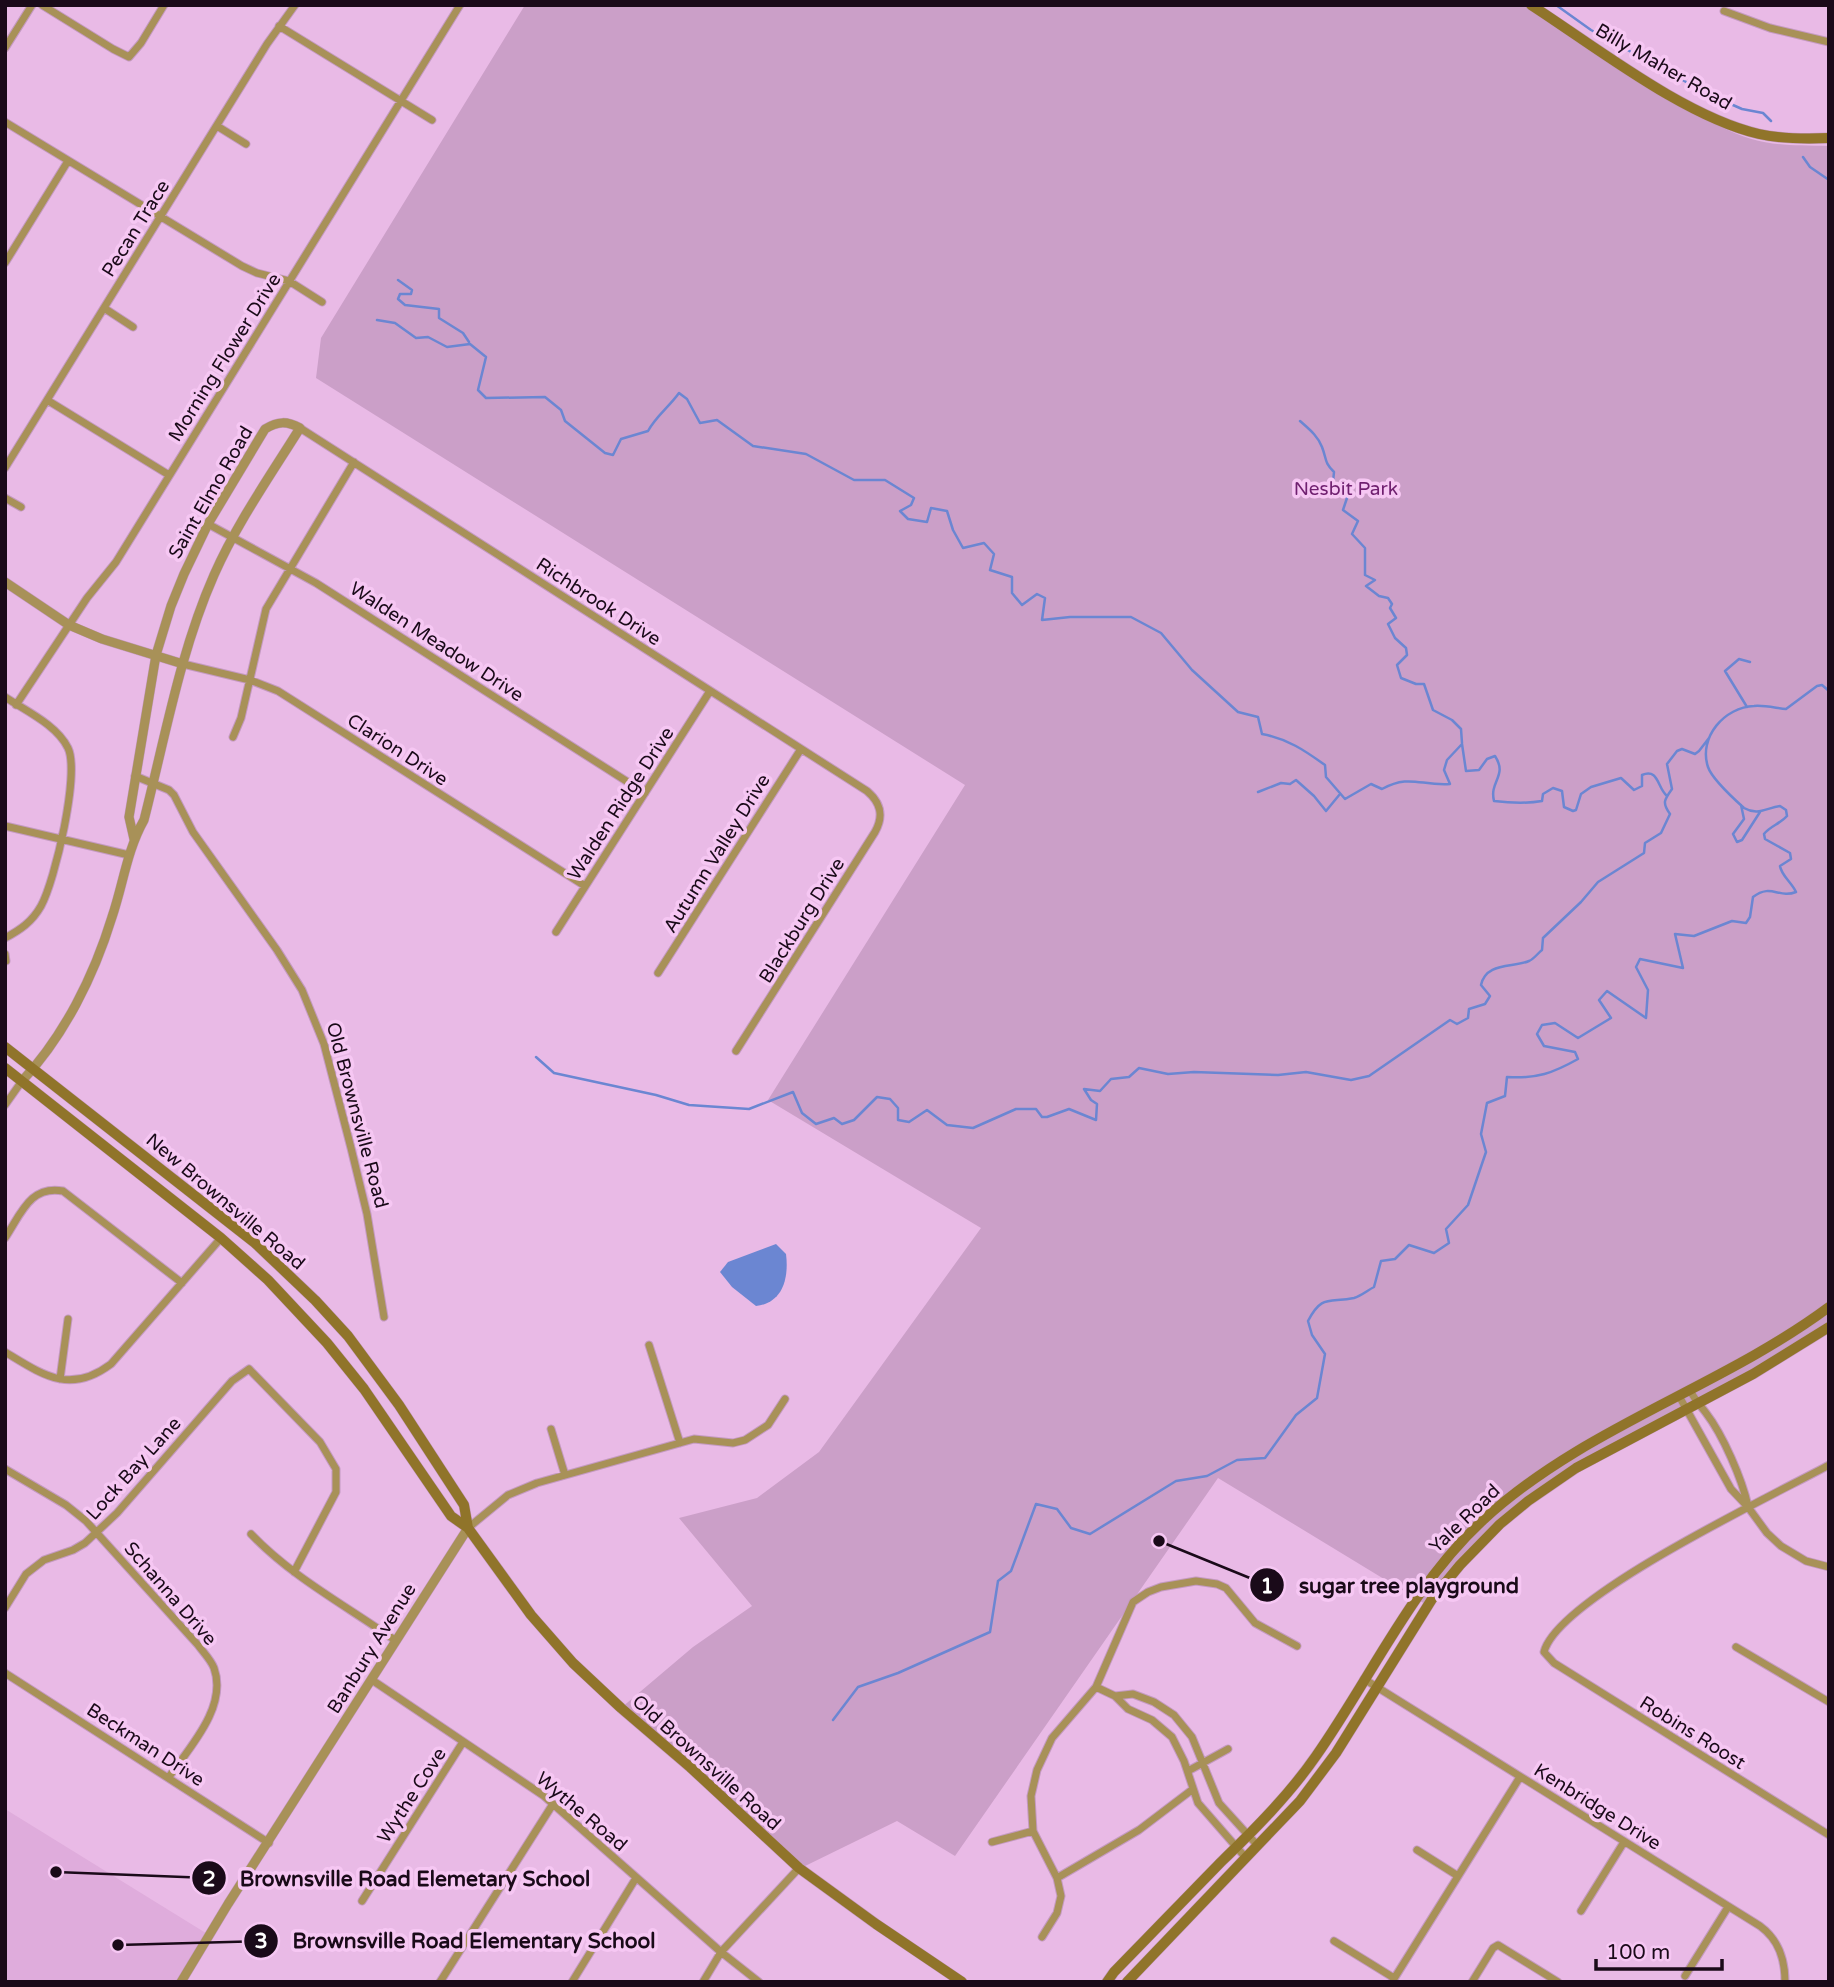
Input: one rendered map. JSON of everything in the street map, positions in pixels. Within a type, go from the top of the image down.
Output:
[{"type":"main road","name":"Billy Maher Road","points":[[1531,5],[1647,80],[1711,117],[1761,134],[1829,138]]},
{"type":"main road","name":"New Brownsville Road","points":[[5,1047],[255,1243],[315,1300],[348,1336],[399,1405],[464,1505],[468,1528]]},
{"type":"main road","name":"New Brownsville Road","points":[[5,1069],[221,1238],[268,1280],[365,1388],[451,1516],[468,1528]]},
{"type":"main road","name":"Yale Road","points":[[1107,1982],[1248,1836],[1310,1764],[1418,1593],[1445,1559],[1482,1521],[1527,1483],[1579,1450],[1767,1348],[1829,1307]]},
{"type":"main road","name":"Yale Road","points":[[1127,1982],[1300,1801],[1325,1769],[1432,1598],[1467,1556],[1500,1524],[1576,1468],[1753,1374],[1829,1327]]},
{"type":"main road","name":"Old Brownsville Road","points":[[468,1528],[531,1615],[573,1663],[799,1868],[962,1982]]},
{"type":"street","points":[[5,48],[32,5]]},
{"type":"street","points":[[42,5],[113,50],[129,57],[141,43],[164,5]]},
{"type":"street","name":"Pecan Trace","points":[[5,468],[279,26],[295,5]]},
{"type":"street","name":"Morning Flower Drive","points":[[16,705],[87,598],[116,562],[460,5]]},
{"type":"street","points":[[1724,11],[1770,28],[1829,42]]},
{"type":"street","points":[[279,26],[432,120]]},
{"type":"street","points":[[5,122],[246,268],[289,281],[322,302]]},
{"type":"street","points":[[217,126],[246,144]]},
{"type":"street","points":[[5,263],[68,161]]},
{"type":"street","points":[[104,309],[133,327]]},
{"type":"street","points":[[47,400],[169,475]]},
{"type":"street","name":"Saint Elmo Road","points":[[5,1105],[45,1055],[89,975],[112,919],[134,839],[144,820],[183,664],[200,610],[233,537],[300,428],[286,422],[276,423],[265,429],[208,524],[177,590],[156,655],[135,776],[129,817],[134,839]]},
{"type":"street","name":"Richbrook Drive","points":[[300,428],[867,791],[878,803]]},
{"type":"street","points":[[233,737],[241,718],[266,610],[354,462]]},
{"type":"street","points":[[5,498],[21,508]]},
{"type":"street","name":"Walden Meadow Drive","points":[[208,524],[334,594],[645,793]]},
{"type":"street","points":[[5,582],[69,625],[102,639],[183,664]]},
{"type":"street","name":"Clarion Drive","points":[[183,664],[250,680],[282,693],[585,886]]},
{"type":"street","name":"Walden Ridge Drive","points":[[556,932],[710,691]]},
{"type":"street","points":[[5,697],[63,740],[69,752],[71,771],[62,840],[42,905],[27,926],[5,938]]},
{"type":"street","name":"Autumn Valley Drive","points":[[658,973],[801,749]]},
{"type":"street","name":"Old Brownsville Road","points":[[135,776],[153,782],[174,795],[196,836],[302,990],[324,1044],[348,1137],[367,1213],[384,1317]]},
{"type":"street","name":"Blackburg Drive","points":[[736,1051],[876,832],[881,820],[878,803]]},
{"type":"street","points":[[5,826],[130,855]]},
{"type":"street","points":[[5,1238],[31,1199],[51,1189],[63,1191],[182,1283]]},
{"type":"street","points":[[5,1352],[43,1374],[60,1379],[86,1378],[98,1374],[111,1364],[221,1238]]},
{"type":"street","points":[[60,1379],[68,1319]]},
{"type":"street","points":[[649,1345],[680,1443]]},
{"type":"street","name":"Lock Bay Lane","points":[[5,1608],[26,1574],[44,1560],[73,1550],[117,1513],[232,1381],[249,1369],[320,1442],[336,1469],[336,1492],[294,1572]]},
{"type":"street","points":[[1690,1390],[1696,1403],[1707,1414],[1742,1480],[1748,1507]]},
{"type":"street","points":[[1679,1396],[1731,1489],[1767,1533],[1781,1546],[1806,1561],[1829,1567]]},
{"type":"street","name":"Banbury Avenue","points":[[181,1982],[468,1528],[508,1495],[565,1475],[694,1439],[733,1443],[745,1440],[768,1425],[785,1399]]},
{"type":"street","points":[[551,1429],[565,1475]]},
{"type":"street","points":[[1748,1507],[1829,1465]]},
{"type":"street","name":"Schanna Drive","points":[[5,1469],[66,1505],[97,1532],[198,1645],[214,1668],[216,1693],[206,1722],[169,1777]]},
{"type":"street","name":"Robins Roost","points":[[1748,1507],[1609,1587],[1564,1625],[1549,1641],[1544,1652],[1554,1664],[1829,1835]]},
{"type":"street","points":[[251,1534],[271,1555],[294,1572],[396,1641]]},
{"type":"street","points":[[1042,1937],[1060,1906],[1061,1896],[1057,1878],[1033,1831],[1031,1796],[1042,1755],[1052,1738],[1096,1687],[1133,1602],[1161,1587],[1196,1581],[1221,1585],[1255,1623],[1297,1646]]},
{"type":"street","points":[[1736,1647],[1829,1702]]},
{"type":"street","name":"Beckman Drive","points":[[5,1673],[269,1843]]},
{"type":"street","name":"Kenbridge Drive","points":[[1364,1679],[1765,1929],[1780,1948],[1785,1966],[1785,1982]]},
{"type":"street","name":"Wythe Road","points":[[372,1680],[553,1804],[721,1952],[759,1982]]},
{"type":"street","points":[[1096,1687],[1115,1696],[1128,1709],[1152,1720],[1172,1737],[1188,1771],[1198,1803],[1246,1858]]},
{"type":"street","points":[[1115,1696],[1133,1694],[1154,1702],[1174,1715],[1192,1737],[1219,1804],[1258,1846]]},
{"type":"street","name":"Wythe Cove","points":[[362,1901],[463,1742]]},
{"type":"street","points":[[1188,1771],[1228,1749]]},
{"type":"street","points":[[1334,1941],[1393,1980],[1520,1777]]},
{"type":"street","points":[[1057,1878],[1139,1830],[1192,1788]]},
{"type":"street","points":[[440,1982],[553,1804]]},
{"type":"street","points":[[992,1842],[1033,1831]]},
{"type":"street","points":[[1581,1912],[1624,1842]]},
{"type":"street","points":[[1417,1850],[1458,1876]]},
{"type":"street","points":[[703,1982],[721,1952],[799,1868]]},
{"type":"street","points":[[572,1982],[636,1878]]},
{"type":"street","points":[[1685,1976],[1728,1906]]},
{"type":"street","points":[[1472,1982],[1493,1948],[1498,1945],[1558,1982]]},
{"type":"street","points":[[1539,1982],[1544,1973]]},
{"type":"shaded area","points":[[5,1809],[209,1935],[181,1982],[5,1982]]},
{"type":"green space","name":"Nesbit Park","points":[[525,5],[1536,5],[1718,125],[1759,141],[1785,145],[1829,146],[1829,1329],[1563,1479],[1512,1517],[1465,1563],[1430,1607],[1218,1478],[955,1856],[897,1821],[801,1868],[621,1708],[693,1647],[752,1606],[679,1518],[757,1498],[819,1452],[981,1228],[768,1100],[965,785],[316,378],[321,338]]},
{"type":"water","points":[[776,1244],[786,1254],[785,1280],[778,1295],[765,1304],[756,1306],[732,1287],[720,1272],[728,1262]]},
{"type":"waterway","points":[[1556,5],[1591,30],[1708,94],[1742,109],[1763,113],[1771,121]]},
{"type":"waterway","points":[[1803,157],[1810,167],[1829,180]]},
{"type":"waterway","points":[[398,280],[412,290],[411,294],[400,294],[398,299],[405,305],[439,309],[439,318],[463,333],[469,342]]},
{"type":"waterway","points":[[377,320],[395,323],[416,338],[428,337],[447,347],[470,344],[486,357],[478,390],[486,398],[545,397],[561,410],[565,421],[605,453],[613,455],[621,439],[648,431],[679,393],[687,399],[700,423],[717,420],[753,446],[806,454],[854,480],[885,480],[914,498],[911,505],[900,511],[908,519],[927,522],[931,508],[947,511],[963,548],[984,543],[994,554],[990,570],[1012,577],[1012,593],[1022,605],[1037,594],[1045,598],[1042,620],[1131,617],[1161,633],[1192,670],[1238,712],[1258,717],[1262,734],[1295,746],[1325,765],[1326,777],[1345,799],[1371,784],[1382,789],[1408,781],[1450,784],[1444,770],[1447,760],[1462,744],[1466,771],[1479,770],[1487,759],[1495,756],[1500,769],[1494,788],[1494,801],[1542,801],[1543,794],[1553,788],[1562,791],[1564,807],[1573,811],[1576,810],[1581,794],[1591,787],[1621,778],[1634,790],[1642,786],[1642,775],[1648,774],[1655,776],[1667,796]]},
{"type":"waterway","points":[[1300,421],[1318,439],[1327,463],[1334,472],[1333,482],[1347,498],[1343,510],[1358,521],[1352,534],[1365,548],[1365,575],[1375,580],[1366,586],[1379,596],[1388,598],[1392,604],[1390,608],[1396,618],[1388,624],[1395,638],[1406,648],[1407,655],[1397,665],[1401,678],[1424,684],[1433,710],[1452,720],[1461,729],[1462,743]]},
{"type":"waterway","points":[[1747,707],[1725,671],[1739,659],[1750,662]]},
{"type":"waterway","points":[[833,1720],[858,1687],[898,1673],[990,1632],[998,1581],[1011,1571],[1036,1504],[1057,1509],[1071,1528],[1090,1534],[1176,1481],[1207,1476],[1237,1460],[1265,1458],[1296,1415],[1317,1398],[1325,1354],[1312,1335],[1308,1321],[1313,1312],[1322,1303],[1354,1298],[1374,1287],[1381,1261],[1395,1259],[1409,1245],[1434,1253],[1449,1243],[1446,1229],[1468,1205],[1486,1152],[1481,1134],[1487,1103],[1505,1096],[1507,1077],[1544,1074],[1578,1059],[1575,1052],[1544,1046],[1537,1034],[1542,1025],[1555,1023],[1578,1038],[1611,1018],[1599,1000],[1607,991],[1646,1018],[1648,990],[1636,967],[1640,959],[1683,968],[1675,934],[1694,936],[1732,921],[1746,923],[1750,917],[1753,897],[1759,893],[1796,892],[1780,866],[1791,859],[1790,853],[1765,839],[1764,834],[1787,816],[1786,810],[1780,806],[1758,811],[1744,808],[1710,772],[1706,756],[1707,745],[1716,726],[1733,712],[1758,706],[1786,709],[1817,686],[1822,685],[1829,691]]},
{"type":"waterway","points":[[536,1057],[554,1073],[656,1095],[689,1105],[749,1109],[793,1092],[802,1113],[816,1124],[834,1118],[842,1124],[854,1120],[877,1097],[890,1099],[898,1108],[898,1120],[909,1122],[927,1110],[947,1125],[973,1128],[1016,1109],[1036,1109],[1042,1117],[1069,1109],[1096,1120],[1097,1104],[1084,1089],[1100,1091],[1111,1079],[1129,1077],[1139,1068],[1168,1074],[1194,1072],[1278,1075],[1306,1072],[1351,1080],[1369,1076],[1450,1020],[1457,1024],[1468,1018],[1469,1009],[1485,1004],[1490,996],[1481,985],[1488,973],[1500,967],[1533,959],[1542,950],[1543,938],[1598,882],[1644,853],[1645,843],[1661,833],[1670,814],[1665,804],[1672,789],[1667,764],[1677,751],[1682,749],[1695,754],[1709,738]]},
{"type":"waterway","points":[[1258,792],[1296,780],[1326,811],[1340,794]]},
{"type":"waterway","points":[[1741,805],[1744,819],[1733,834],[1737,842],[1742,840],[1760,812]]},
{"type":"place","name":"sugar tree playground","points":[[1159,1541]]},
{"type":"place","name":"Brownsville Road Elemetary School","points":[[56,1872]]},
{"type":"place","name":"Brownsville Road Elementary School","points":[[118,1945]]}]
